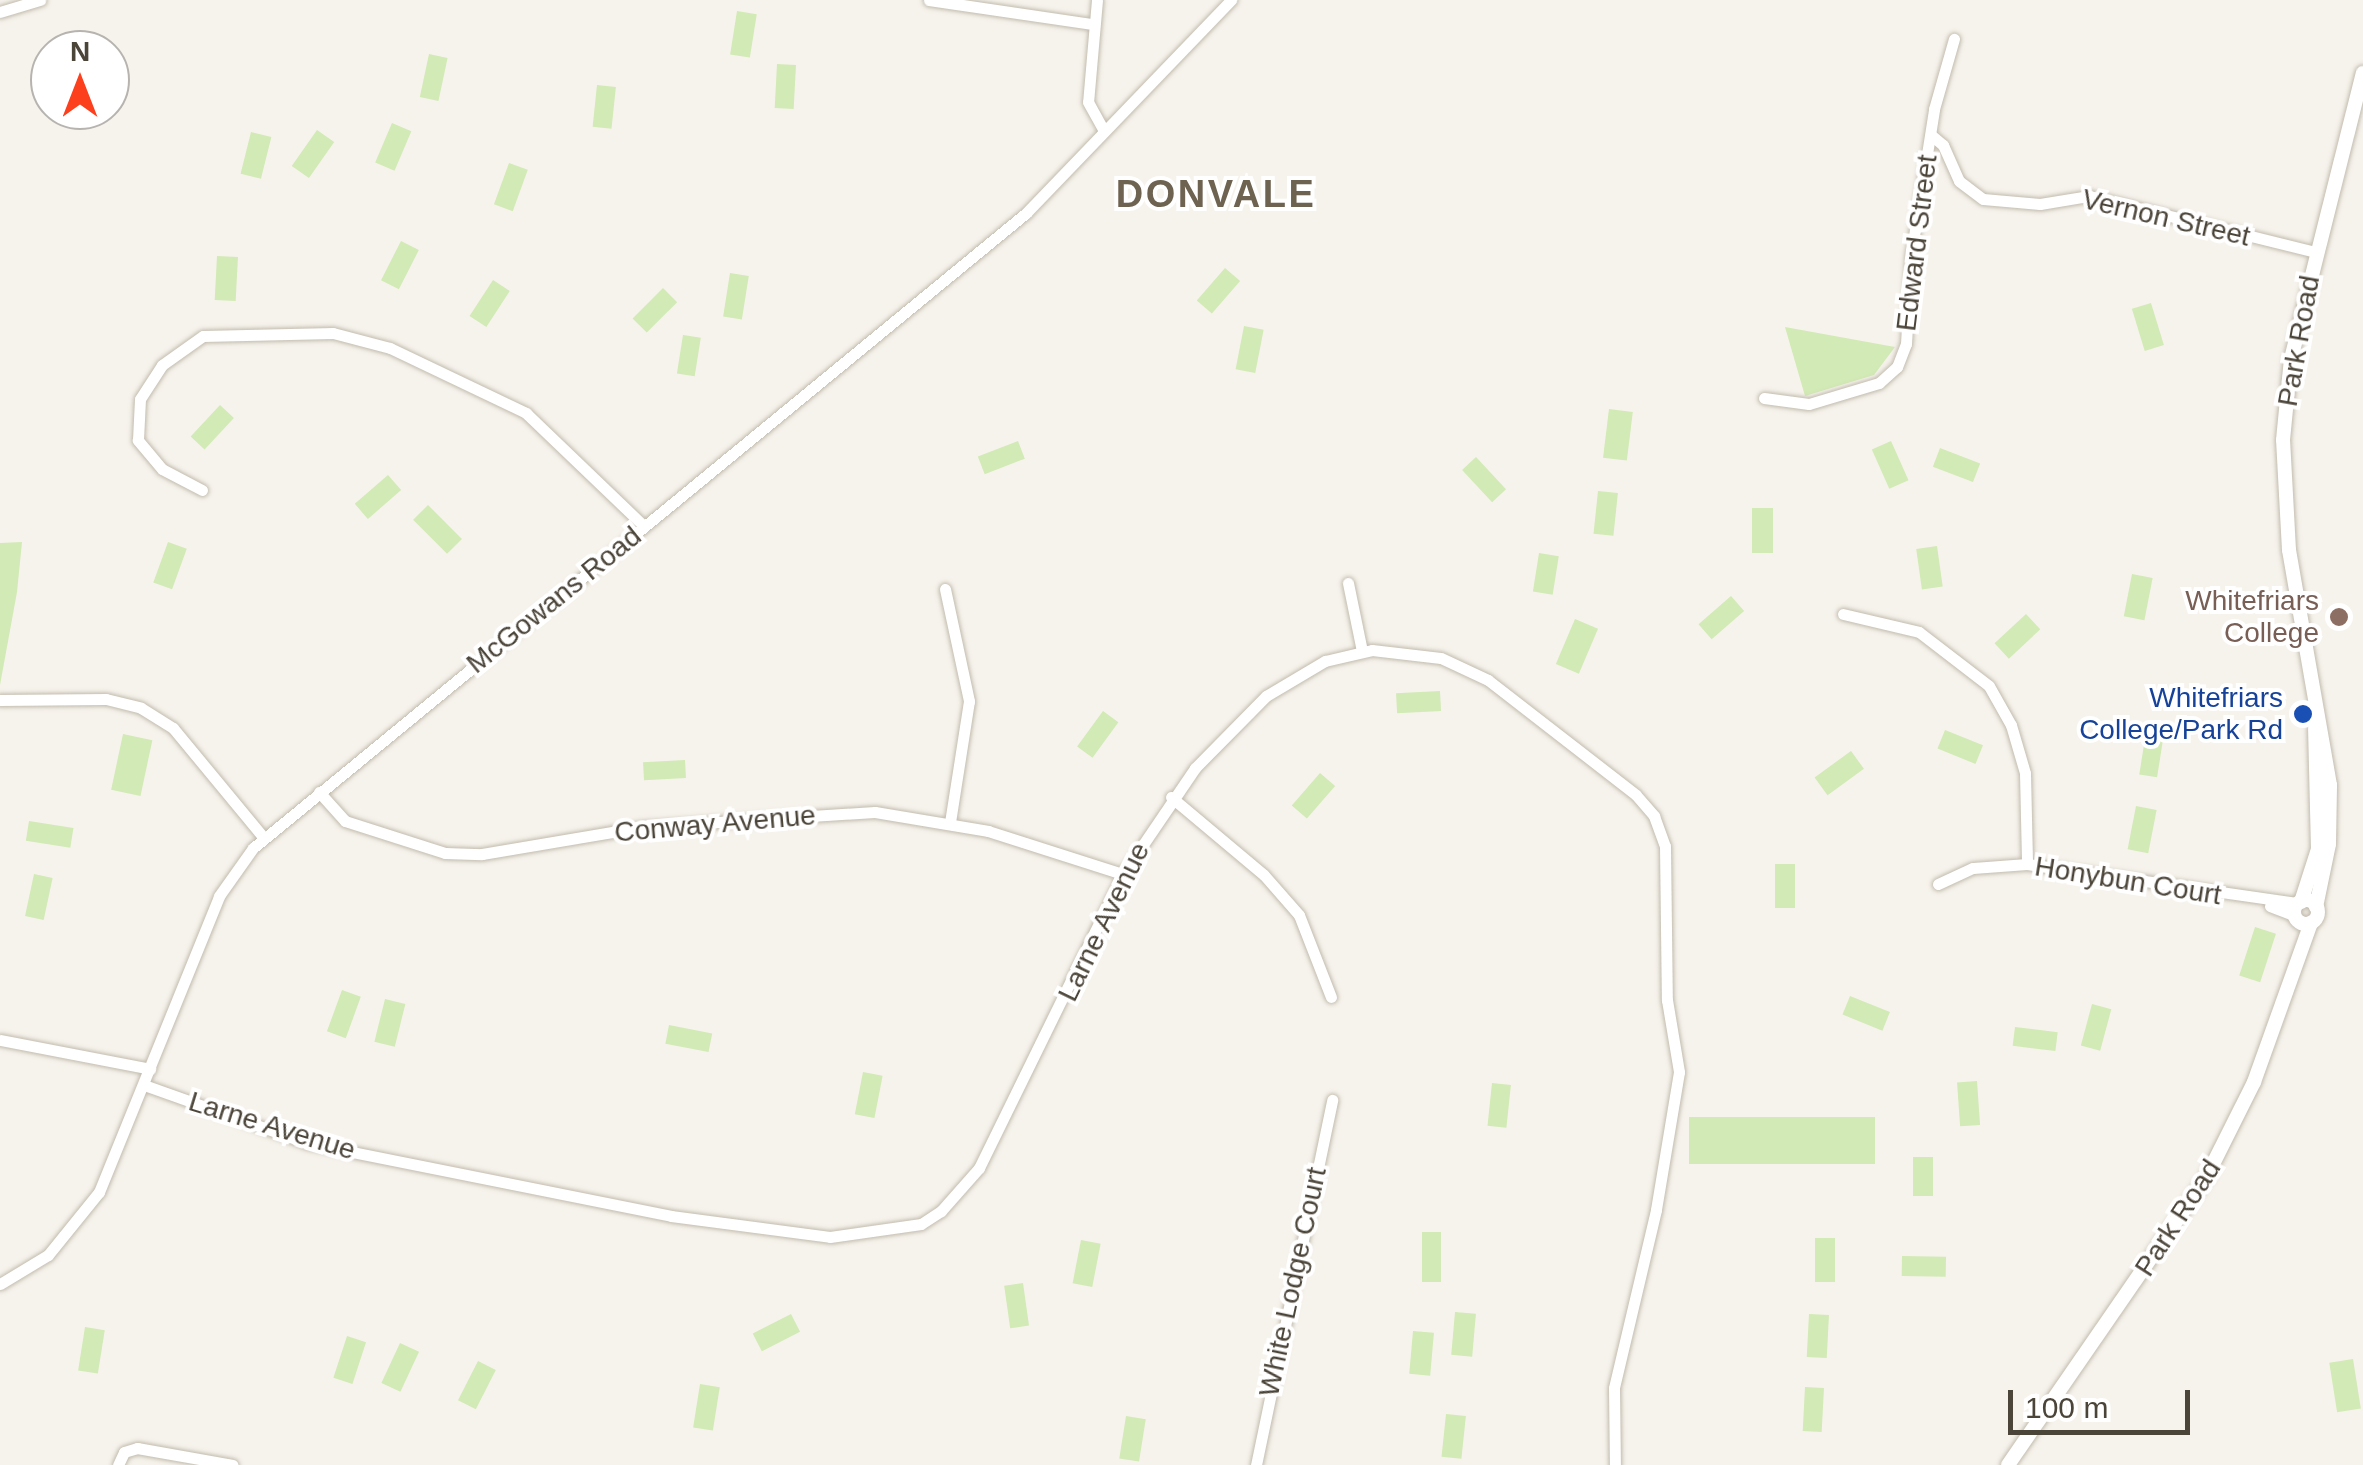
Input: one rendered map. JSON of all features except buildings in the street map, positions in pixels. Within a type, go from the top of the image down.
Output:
[{"type":"street","points":[[0,12],[40,0]]},
{"type":"street","points":[[929,0],[1092,24]]},
{"type":"street","points":[[1096,0],[1089,110],[1103,129]]},
{"type":"street","name":"McGowans Road","points":[[0,1284],[48,1255],[83,1218],[144,1085],[219,896],[264,838],[1026,213],[1231,0]]},
{"type":"street","name":"Edward Street","points":[[1764,398],[1809,404],[1879,382],[1897,367],[1906,344],[1930,135],[1954,38]]},
{"type":"street","name":"Park Road","points":[[2300,913],[2316,907],[2329,844],[2330,785],[2289,550],[2283,440],[2290,359],[2363,73]]},
{"type":"street","name":"Vernon Street","points":[[1930,135],[1944,145],[1959,180],[1982,199],[2040,204],[2089,196],[2316,252]]},
{"type":"street","points":[[202,490],[162,470],[138,440],[140,400],[162,366],[203,336],[334,333],[390,348],[526,414],[644,526]]},
{"type":"street","points":[[1348,583],[1362,652]]},
{"type":"street","points":[[945,590],[969,701],[950,822]]},
{"type":"street","points":[[1843,614],[1920,632],[1989,686],[2011,725],[2025,773],[2027,864]]},
{"type":"street","name":"Larne Avenue","points":[[144,1085],[306,1143],[671,1216],[830,1237],[910,1227],[941,1212],[979,1168],[1123,874],[1171,797],[1280,685],[1325,661],[1362,652],[1423,653],[1476,672],[1636,795],[1661,829],[1668,876],[1667,1000],[1679,1072],[1653,1228],[1614,1388],[1615,1465]]},
{"type":"street","name":"Park Road","points":[[2008,1465],[2206,1176],[2260,1068],[2301,946],[2300,913],[2316,865],[2319,831],[2310,674]]},
{"type":"street","points":[[0,700],[106,699],[159,717],[264,838]]},
{"type":"street","name":"Conway Avenue","points":[[319,792],[354,825],[462,855],[642,827],[874,812],[950,822],[1123,874]]},
{"type":"street","points":[[1171,797],[1264,875],[1299,915],[1331,997]]},
{"type":"street","name":"Honybun Court","points":[[1938,884],[1973,868],[2027,864],[2300,913]]},
{"type":"street","points":[[0,1040],[150,1070]]},
{"type":"street","name":"White Lodge Court","points":[[1256,1465],[1332,1100]]},
{"type":"street","points":[[118,1465],[124,1452],[137,1448],[232,1465]]},
{"type":"green space","points":[[737,11],[757,14],[750,58],[730,54]]},
{"type":"green space","points":[[429,54],[448,58],[438,101],[420,97]]},
{"type":"green space","points":[[777,64],[796,65],[794,109],[775,108]]},
{"type":"green space","points":[[597,85],[616,87],[612,129],[593,127]]},
{"type":"green space","points":[[392,123],[411,131],[395,171],[375,163]]},
{"type":"green space","points":[[317,130],[334,142],[309,178],[292,166]]},
{"type":"green space","points":[[251,132],[271,137],[261,179],[241,174]]},
{"type":"green space","points":[[509,163],[528,170],[513,211],[494,204]]},
{"type":"green space","points":[[401,241],[419,250],[399,289],[381,280]]},
{"type":"green space","points":[[217,256],[238,257],[236,301],[215,300]]},
{"type":"green space","points":[[1225,268],[1240,281],[1212,314],[1197,300]]},
{"type":"green space","points":[[730,273],[749,276],[742,319],[723,316]]},
{"type":"green space","points":[[493,280],[510,291],[486,327],[470,316]]},
{"type":"green space","points":[[663,288],[677,302],[647,333],[633,318]]},
{"type":"green space","points":[[2151,303],[2164,345],[2145,351],[2132,309]]},
{"type":"green space","points":[[1244,326],[1264,330],[1255,373],[1236,369]]},
{"type":"green space","points":[[1785,327],[1895,347],[1874,375],[1805,396]]},
{"type":"green space","points":[[683,335],[701,338],[695,376],[677,374]]},
{"type":"green space","points":[[220,405],[234,418],[205,449],[191,436]]},
{"type":"green space","points":[[1609,409],[1633,412],[1627,461],[1603,458]]},
{"type":"green space","points":[[1018,441],[1025,459],[985,474],[978,456]]},
{"type":"green space","points":[[1891,441],[1908,480],[1889,489],[1872,450]]},
{"type":"green space","points":[[1940,448],[1980,463],[1973,482],[1933,467]]},
{"type":"green space","points":[[1476,457],[1506,489],[1492,502],[1462,470]]},
{"type":"green space","points":[[388,475],[401,490],[368,519],[355,504]]},
{"type":"green space","points":[[1598,491],[1618,493],[1613,536],[1594,534]]},
{"type":"green space","points":[[428,505],[462,539],[447,554],[413,520]]},
{"type":"green space","points":[[1752,508],[1773,508],[1773,553],[1752,553]]},
{"type":"green space","points":[[22,542],[17,592],[0,685],[0,543]]},
{"type":"green space","points":[[168,542],[187,549],[172,589],[153,582]]},
{"type":"green space","points":[[1937,546],[1943,587],[1922,590],[1916,549]]},
{"type":"green space","points":[[1539,553],[1559,556],[1553,595],[1533,592]]},
{"type":"green space","points":[[2132,574],[2153,578],[2144,620],[2124,616]]},
{"type":"green space","points":[[1731,596],[1744,611],[1712,639],[1699,624]]},
{"type":"green space","points":[[2026,614],[2040,629],[2009,659],[1995,643]]},
{"type":"green space","points":[[1575,619],[1598,629],[1579,674],[1556,664]]},
{"type":"green space","points":[[1440,691],[1441,711],[1397,713],[1396,693]]},
{"type":"green space","points":[[1103,711],[1118,722],[1093,758],[1077,747]]},
{"type":"green space","points":[[1945,730],[1983,745],[1976,764],[1938,749]]},
{"type":"green space","points":[[2146,732],[2164,735],[2157,777],[2139,774]]},
{"type":"green space","points":[[123,734],[152,740],[140,796],[111,790]]},
{"type":"green space","points":[[1851,751],[1864,769],[1828,795],[1815,777]]},
{"type":"green space","points":[[685,760],[686,778],[644,780],[643,762]]},
{"type":"green space","points":[[1320,773],[1335,786],[1307,819],[1292,805]]},
{"type":"green space","points":[[2136,806],[2157,810],[2148,853],[2128,849]]},
{"type":"green space","points":[[29,821],[73,828],[70,848],[26,841]]},
{"type":"green space","points":[[1775,864],[1795,864],[1795,908],[1775,908]]},
{"type":"green space","points":[[34,874],[53,878],[44,920],[25,916]]},
{"type":"green space","points":[[2255,927],[2276,934],[2260,982],[2239,976]]},
{"type":"green space","points":[[342,990],[361,997],[346,1038],[327,1031]]},
{"type":"green space","points":[[1850,996],[1890,1012],[1882,1031],[1843,1015]]},
{"type":"green space","points":[[385,999],[405,1004],[395,1047],[374,1042]]},
{"type":"green space","points":[[2092,1004],[2111,1009],[2100,1051],[2081,1046]]},
{"type":"green space","points":[[669,1025],[712,1033],[709,1052],[665,1044]]},
{"type":"green space","points":[[2015,1027],[2058,1032],[2055,1051],[2013,1046]]},
{"type":"green space","points":[[863,1072],[883,1076],[874,1118],[855,1114]]},
{"type":"green space","points":[[1977,1081],[1980,1125],[1960,1126],[1957,1082]]},
{"type":"green space","points":[[1492,1083],[1511,1085],[1506,1128],[1488,1126]]},
{"type":"green space","points":[[1689,1117],[1875,1117],[1875,1164],[1689,1164]]},
{"type":"green space","points":[[1913,1157],[1933,1157],[1933,1196],[1913,1196]]},
{"type":"green space","points":[[1422,1232],[1441,1232],[1441,1282],[1422,1282]]},
{"type":"green space","points":[[1815,1238],[1835,1238],[1835,1282],[1815,1282]]},
{"type":"green space","points":[[1081,1240],[1101,1244],[1092,1287],[1073,1283]]},
{"type":"green space","points":[[1902,1256],[1946,1257],[1946,1277],[1902,1276]]},
{"type":"green space","points":[[1023,1283],[1029,1326],[1010,1328],[1004,1286]]},
{"type":"green space","points":[[1455,1312],[1476,1314],[1472,1357],[1451,1355]]},
{"type":"green space","points":[[791,1314],[800,1332],[762,1351],[753,1334]]},
{"type":"green space","points":[[1809,1314],[1829,1315],[1827,1358],[1807,1357]]},
{"type":"green space","points":[[85,1327],[105,1330],[98,1374],[78,1370]]},
{"type":"green space","points":[[1413,1331],[1434,1333],[1430,1376],[1409,1374]]},
{"type":"green space","points":[[347,1336],[366,1342],[352,1384],[333,1378]]},
{"type":"green space","points":[[400,1343],[419,1352],[400,1392],[381,1383]]},
{"type":"green space","points":[[2353,1359],[2361,1408],[2337,1412],[2329,1363]]},
{"type":"green space","points":[[478,1361],[496,1370],[476,1409],[458,1400]]},
{"type":"green space","points":[[700,1384],[720,1387],[713,1431],[693,1427]]},
{"type":"green space","points":[[1805,1387],[1824,1388],[1822,1432],[1803,1431]]},
{"type":"green space","points":[[1446,1414],[1466,1416],[1461,1459],[1442,1457]]},
{"type":"green space","points":[[1126,1416],[1146,1419],[1139,1462],[1119,1458]]},
{"type":"place","name":"Whitefriars College","points":[[2339,617]]},
{"type":"place","name":"Whitefriars College/Park Rd","points":[[2303,714]]},
{"type":"district","name":"DONVALE","points":[[1216,195]]}]
